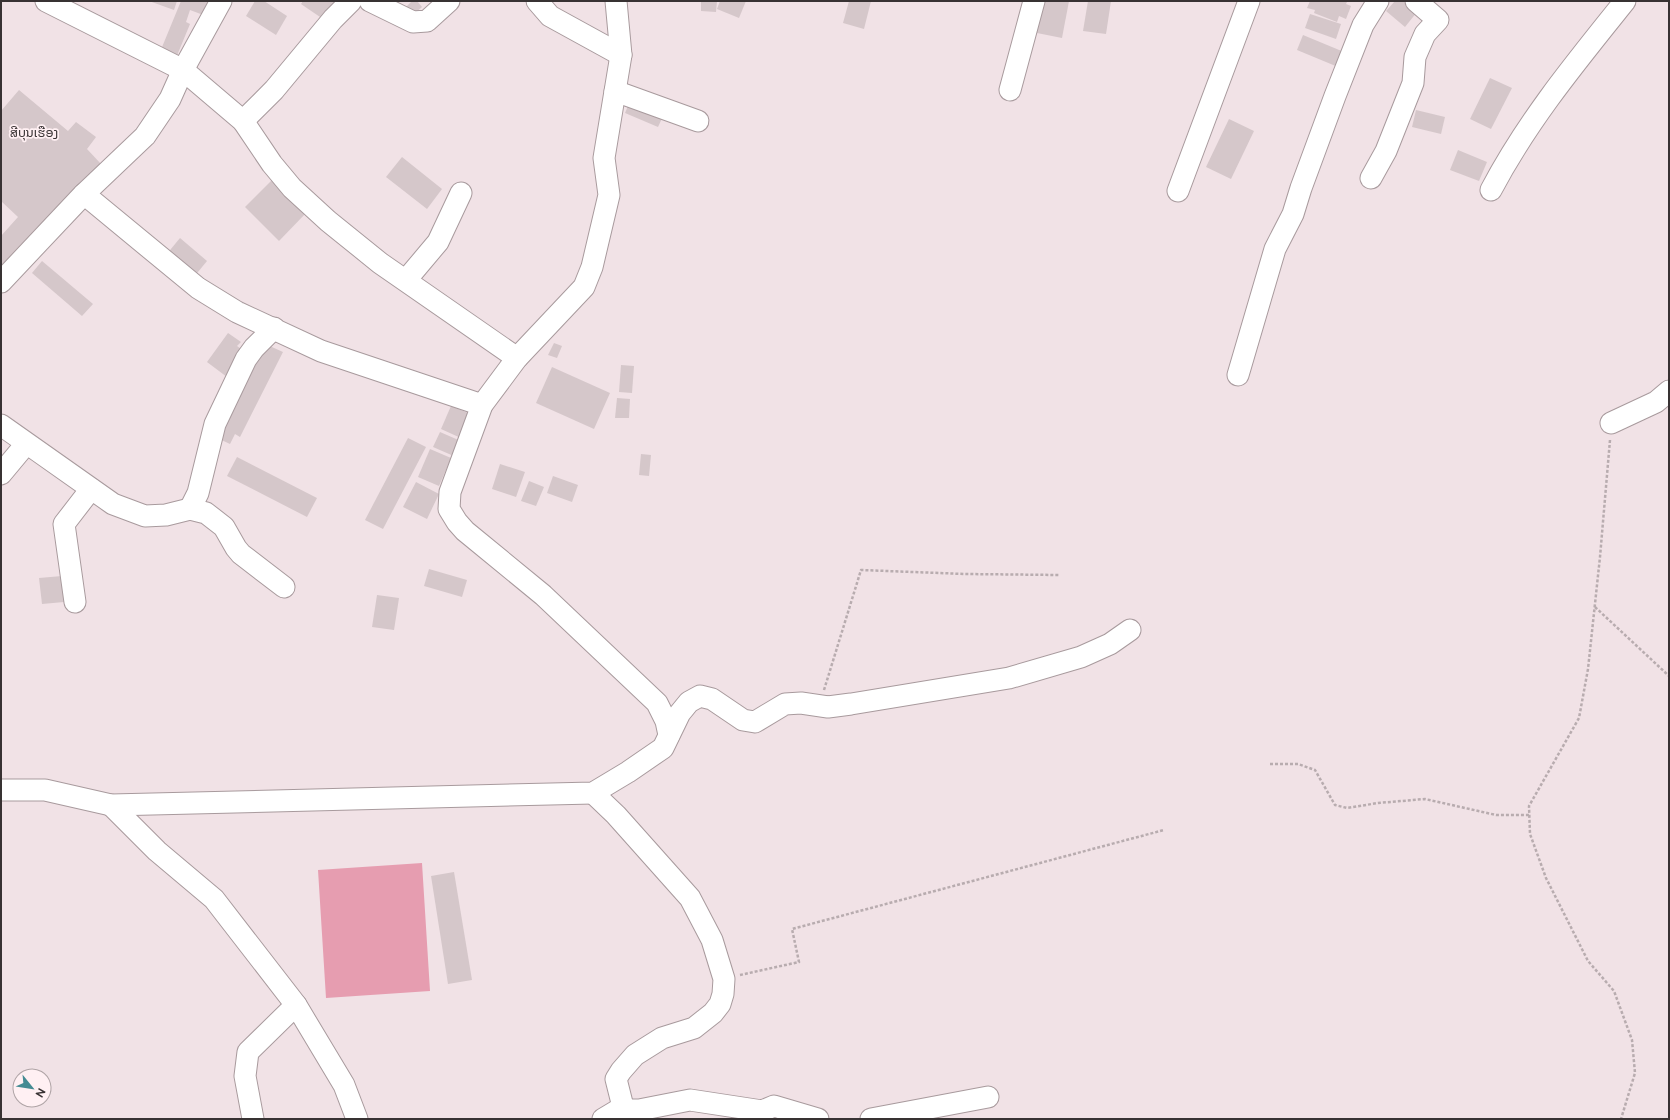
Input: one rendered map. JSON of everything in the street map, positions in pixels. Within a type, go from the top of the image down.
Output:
[{"type":"street","points":[[46,1],[183,70],[242,121],[272,164],[292,188],[328,221],[380,263],[517,358]]},
{"type":"street","points":[[1,282],[84,194],[145,136],[170,99],[183,70],[221,1]]},
{"type":"street","points":[[242,121],[274,90],[334,18],[351,1]]},
{"type":"street","points":[[370,1],[413,22],[427,21],[449,1]]},
{"type":"street","points":[[537,1],[550,16],[621,55]]},
{"type":"street","points":[[616,1],[621,55],[604,158],[608,195],[592,267],[584,287],[517,358],[482,405],[450,492],[449,509],[465,531],[543,596],[657,703],[666,721],[669,735]]},
{"type":"street","points":[[1010,90],[1034,1]]},
{"type":"street","points":[[1178,191],[1249,1]]},
{"type":"street","points":[[1238,375],[1275,249],[1294,214],[1301,188],[1332,103],[1363,25],[1378,1]]},
{"type":"street","points":[[1371,178],[1386,151],[1413,83],[1415,57],[1425,34],[1438,20],[1416,1]]},
{"type":"street","points":[[1491,190],[1507,158],[1559,83],[1625,1]]},
{"type":"street","points":[[615,91],[698,121]]},
{"type":"street","points":[[406,280],[438,242],[461,193]]},
{"type":"street","points":[[84,194],[198,288],[237,312],[321,351],[482,405]]},
{"type":"street","points":[[190,509],[198,494],[215,424],[246,359],[254,348],[274,328]]},
{"type":"street","points":[[1611,423],[1656,402],[1669,391]]},
{"type":"street","points":[[1,425],[113,504],[145,516],[166,515],[190,509],[206,513],[224,527],[241,554],[284,587]]},
{"type":"street","points":[[1,474],[26,444]]},
{"type":"street","points":[[75,602],[64,524],[91,489]]},
{"type":"street","points":[[1,790],[45,790],[111,804],[593,793],[628,772],[663,748],[680,713],[689,702],[700,696],[712,699],[743,720],[755,722],[785,704],[828,707],[1009,678],[1081,657],[1110,644],[1130,630]]},
{"type":"street","points":[[593,793],[616,815],[690,898],[712,940],[724,979],[723,994],[720,1004],[713,1013],[694,1028],[662,1038],[635,1055],[621,1070],[616,1079],[623,1107]]},
{"type":"street","points":[[111,804],[157,851],[214,899],[296,1005],[344,1085],[357,1119]]},
{"type":"street","points":[[254,1119],[245,1076],[248,1052],[296,1005]]},
{"type":"street","points":[[871,1119],[988,1097]]},
{"type":"street","points":[[623,1107],[630,1110],[639,1110],[690,1100],[762,1111],[774,1106],[818,1119]]},
{"type":"street","points":[[603,1119],[623,1107]]},
{"type":"path","points":[[1611,423],[1595,606],[1588,669],[1579,718],[1529,806],[1529,815],[1530,834],[1546,878],[1588,961],[1614,991],[1632,1040],[1635,1073],[1621,1119]]},
{"type":"path","points":[[820,706],[861,570],[965,574],[1060,575]]},
{"type":"path","points":[[1595,606],[1669,676]]},
{"type":"path","points":[[1270,764],[1298,764],[1315,770],[1335,805],[1347,808],[1378,803],[1425,799],[1496,814],[1529,815]]},
{"type":"path","points":[[724,979],[799,962],[792,929],[1164,830]]},
{"type":"shaded area","points":[[422,863],[430,991],[326,998],[318,870]]},
{"type":"building","points":[[149,1],[177,1],[174,10]]},
{"type":"building","points":[[181,1],[206,1],[211,3],[206,16],[190,10],[186,22],[190,24],[176,58],[160,52]]},
{"type":"building","points":[[255,1],[264,1],[287,16],[276,35],[246,16]]},
{"type":"building","points":[[303,1],[335,1],[323,19],[301,4]]},
{"type":"building","points":[[412,1],[417,1],[422,7],[413,15],[406,7]]},
{"type":"building","points":[[701,1],[717,1],[716,12],[701,11]]},
{"type":"building","points":[[720,1],[746,1],[739,18],[717,9]]},
{"type":"building","points":[[849,1],[871,1],[864,29],[843,23]]},
{"type":"building","points":[[1039,1],[1069,1],[1062,38],[1032,32]]},
{"type":"building","points":[[1088,1],[1111,1],[1106,34],[1083,31]]},
{"type":"building","points":[[1310,1],[1345,1],[1347,2],[1346,4],[1351,6],[1346,19],[1339,16],[1337,22],[1314,13],[1315,10],[1307,8]]},
{"type":"building","points":[[1395,1],[1403,1],[1417,12],[1405,27],[1386,11]]},
{"type":"building","points":[[1310,14],[1341,24],[1336,39],[1305,28]]},
{"type":"building","points":[[1303,35],[1344,52],[1338,67],[1297,50]]},
{"type":"building","points":[[1490,78],[1512,88],[1491,129],[1470,119]]},
{"type":"building","points":[[19,90],[68,131],[76,122],[96,137],[87,149],[101,164],[1,270],[1,236],[18,217],[1,201],[1,111]]},
{"type":"building","points":[[630,101],[664,114],[658,127],[625,113]]},
{"type":"building","points":[[1416,110],[1445,117],[1441,134],[1412,127]]},
{"type":"building","points":[[1229,119],[1254,131],[1231,179],[1206,167]]},
{"type":"building","points":[[1458,150],[1487,162],[1479,181],[1450,170]]},
{"type":"building","points":[[402,157],[442,189],[427,209],[386,177]]},
{"type":"building","points":[[273,179],[307,212],[279,241],[245,207]]},
{"type":"building","points":[[180,238],[207,261],[193,278],[166,255]]},
{"type":"building","points":[[42,261],[93,304],[82,316],[32,273]]},
{"type":"building","points":[[228,333],[241,342],[237,346],[244,351],[227,377],[207,362]]},
{"type":"building","points":[[263,343],[283,352],[240,437],[235,434],[230,444],[215,437]]},
{"type":"building","points":[[554,343],[562,346],[557,358],[548,355]]},
{"type":"building","points":[[621,365],[634,366],[632,393],[619,392]]},
{"type":"building","points":[[552,367],[610,393],[594,429],[536,403]]},
{"type":"building","points":[[617,398],[630,399],[629,418],[615,418]]},
{"type":"building","points":[[451,406],[473,415],[463,439],[441,429]]},
{"type":"building","points":[[440,432],[463,442],[456,457],[433,447]]},
{"type":"building","points":[[408,438],[426,447],[383,529],[365,520]]},
{"type":"building","points":[[430,449],[451,458],[439,486],[418,477]]},
{"type":"building","points":[[641,454],[651,455],[649,476],[639,475]]},
{"type":"building","points":[[237,457],[317,498],[307,517],[227,476]]},
{"type":"building","points":[[500,464],[525,472],[516,497],[492,489]]},
{"type":"building","points":[[553,476],[578,485],[572,502],[547,493]]},
{"type":"building","points":[[529,481],[544,487],[536,506],[521,501]]},
{"type":"building","points":[[416,482],[439,494],[427,519],[403,507]]},
{"type":"building","points":[[429,569],[467,580],[462,597],[424,586]]},
{"type":"building","points":[[62,576],[64,602],[42,604],[39,578]]},
{"type":"building","points":[[377,595],[399,598],[394,630],[372,627]]},
{"type":"building","points":[[454,872],[472,980],[448,984],[431,876]]},
{"type":"district","name":"ສີບຸນເຮືອງ","points":[[34,132]]}]
